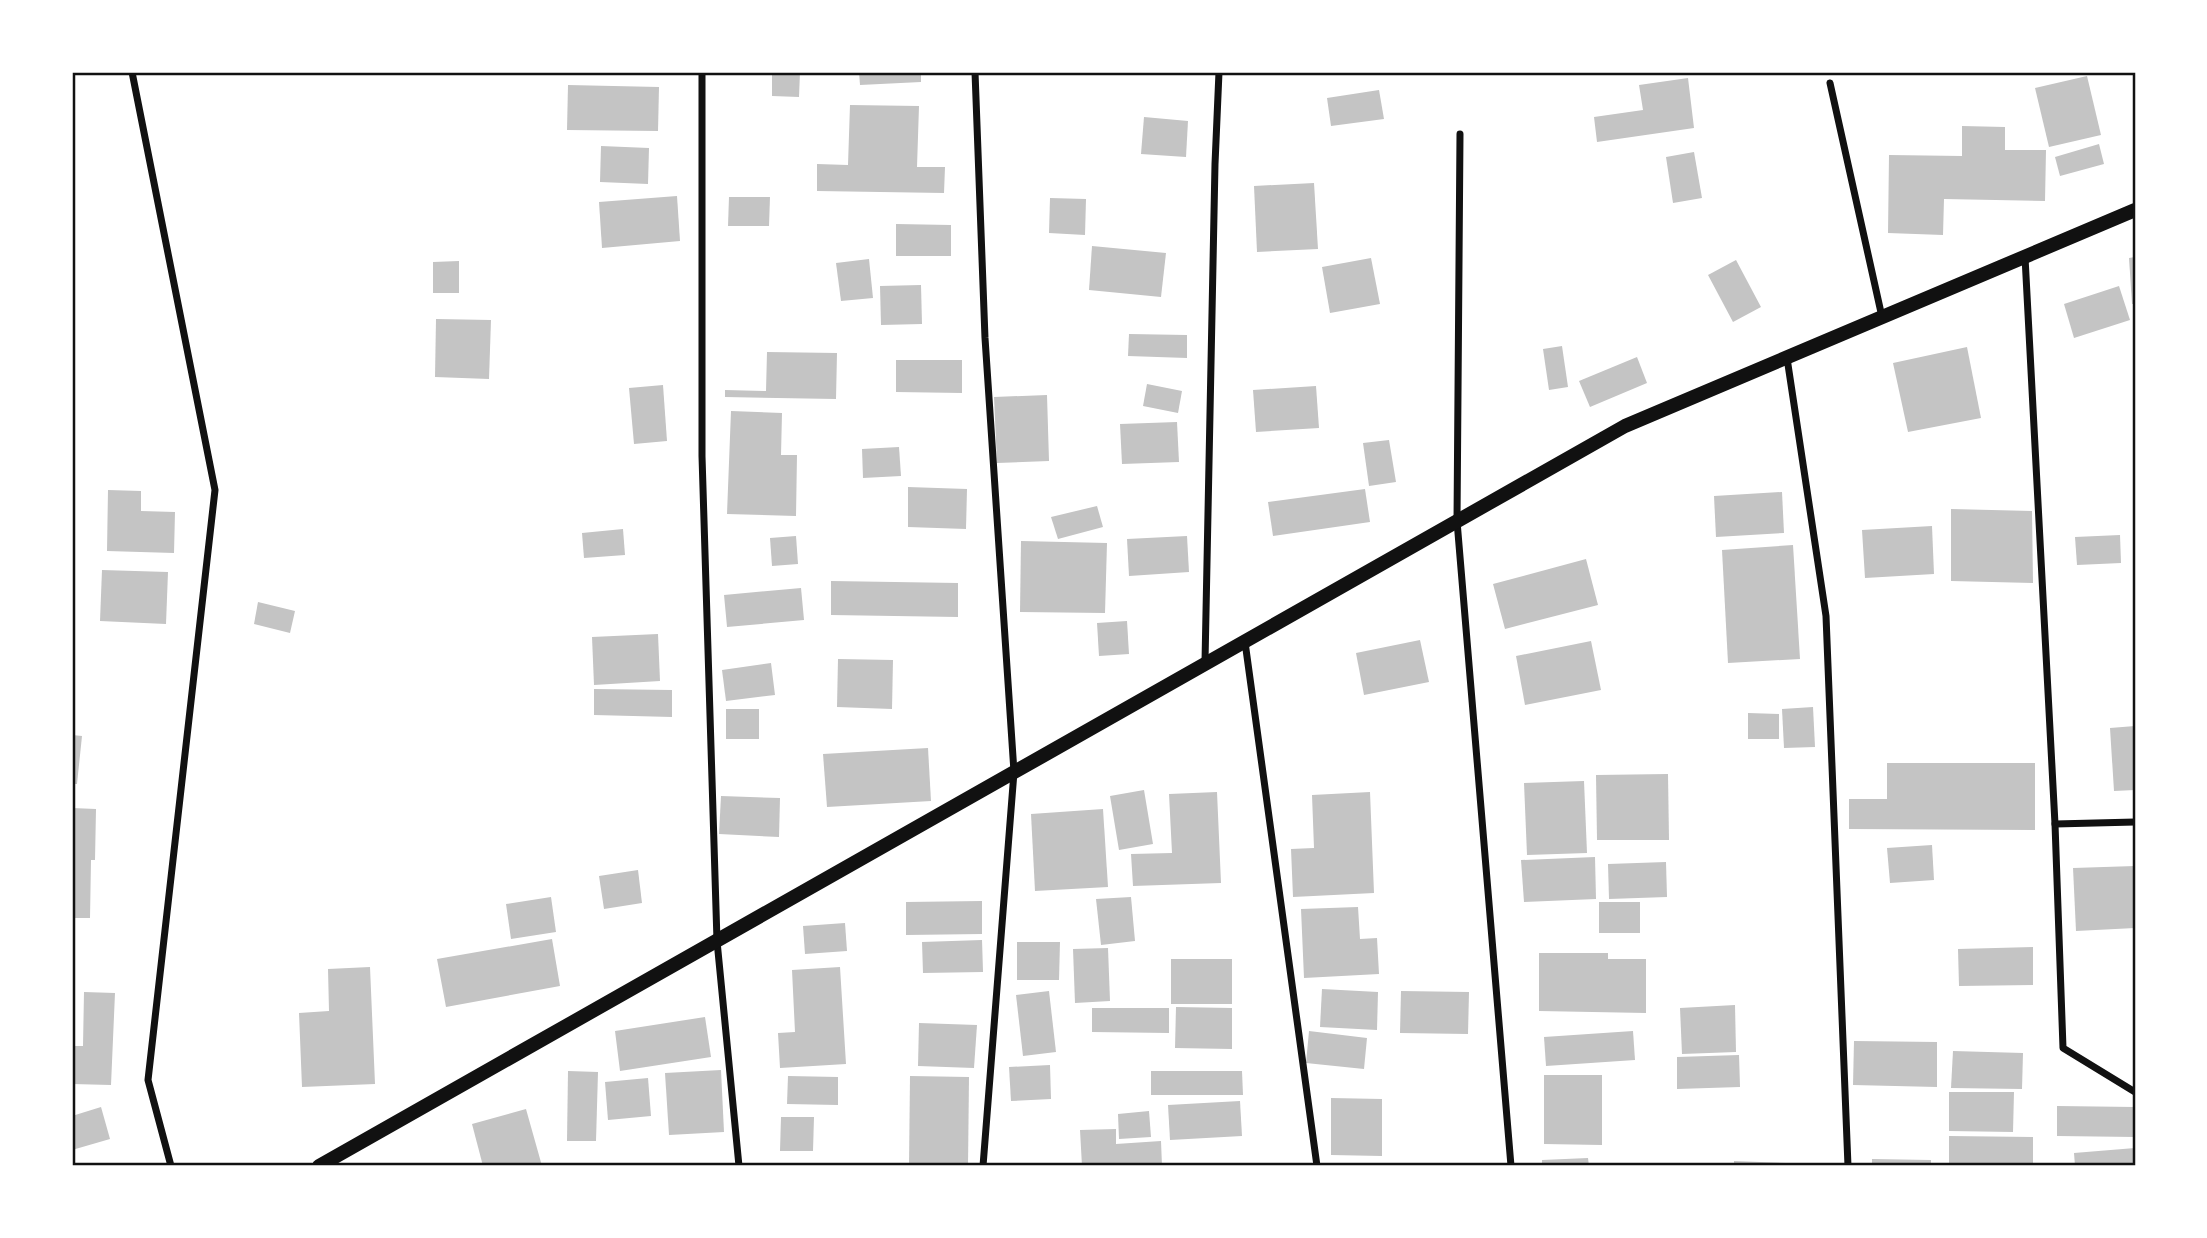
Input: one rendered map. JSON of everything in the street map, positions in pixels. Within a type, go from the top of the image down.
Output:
[{"type":"main road","points":[[319,1166],[1625,426],[2135,210]]},
{"type":"street","points":[[132,72],[215,490],[148,1080],[171,1166]]},
{"type":"street","points":[[702,72],[702,456],[717,941],[739,1166]]},
{"type":"street","points":[[975,72],[985,338],[1014,772],[983,1166]]},
{"type":"street","points":[[1205,664],[1214,178],[1219,72]]},
{"type":"street","points":[[1830,83],[1882,317]]},
{"type":"street","points":[[1460,134],[1458,521],[1511,1166]]},
{"type":"street","points":[[2025,257],[2055,824],[2063,1048],[2135,1092]]},
{"type":"street","points":[[1787,358],[1826,616],[1848,1166]]},
{"type":"street","points":[[1245,642],[1317,1166]]},
{"type":"street","points":[[2055,824],[2135,822]]},
{"type":"building","points":[[772,72],[800,72],[799,97],[772,96]]},
{"type":"building","points":[[859,72],[921,72],[921,82],[860,85]]},
{"type":"building","points":[[2087,76],[2101,135],[2049,147],[2035,88]]},
{"type":"building","points":[[1688,78],[1694,128],[1597,142],[1594,117],[1643,110],[1639,85]]},
{"type":"building","points":[[568,85],[659,87],[658,131],[567,130]]},
{"type":"building","points":[[1379,90],[1384,119],[1331,126],[1327,98]]},
{"type":"building","points":[[850,105],[919,106],[917,167],[945,167],[944,193],[817,191],[817,164],[848,165]]},
{"type":"building","points":[[1144,117],[1188,121],[1186,157],[1141,154]]},
{"type":"building","points":[[1962,126],[2005,127],[2005,150],[2046,150],[2045,201],[1944,199],[1943,235],[1888,233],[1889,155],[1962,156]]},
{"type":"building","points":[[2099,144],[2104,164],[2060,176],[2055,157]]},
{"type":"building","points":[[601,146],[649,148],[648,184],[600,182]]},
{"type":"building","points":[[1694,152],[1702,198],[1673,203],[1666,157]]},
{"type":"building","points":[[1314,183],[1318,249],[1257,252],[1254,186]]},
{"type":"building","points":[[677,196],[680,241],[602,248],[599,202]]},
{"type":"building","points":[[729,197],[770,197],[769,226],[728,226]]},
{"type":"building","points":[[1050,198],[1086,199],[1085,235],[1049,233]]},
{"type":"building","points":[[896,224],[951,225],[951,256],[896,256]]},
{"type":"building","points":[[1092,246],[1166,253],[1161,297],[1089,290]]},
{"type":"building","points":[[2135,257],[2135,304],[2132,304],[2129,258]]},
{"type":"building","points":[[1371,258],[1380,304],[1330,313],[1322,267]]},
{"type":"building","points":[[869,259],[873,298],[841,301],[836,263]]},
{"type":"building","points":[[1736,260],[1761,307],[1733,322],[1708,275]]},
{"type":"building","points":[[459,261],[459,293],[433,293],[433,262]]},
{"type":"building","points":[[921,285],[922,324],[881,325],[880,286]]},
{"type":"building","points":[[2119,286],[2130,320],[2074,338],[2064,304]]},
{"type":"building","points":[[436,319],[491,320],[489,379],[435,377]]},
{"type":"building","points":[[1129,334],[1187,335],[1187,358],[1128,356]]},
{"type":"building","points":[[1562,346],[1568,387],[1549,390],[1543,349]]},
{"type":"building","points":[[1967,347],[1981,418],[1908,432],[1893,363]]},
{"type":"building","points":[[767,352],[837,353],[836,399],[725,397],[725,390],[766,391]]},
{"type":"building","points":[[1637,357],[1647,383],[1590,407],[1579,381]]},
{"type":"building","points":[[896,360],[962,360],[962,393],[896,392]]},
{"type":"building","points":[[1147,384],[1182,391],[1178,413],[1143,406]]},
{"type":"building","points":[[663,385],[667,441],[634,444],[629,388]]},
{"type":"building","points":[[1316,386],[1319,428],[1256,432],[1253,390]]},
{"type":"building","points":[[1047,395],[1049,461],[997,463],[994,397]]},
{"type":"building","points":[[731,411],[782,413],[781,455],[797,455],[796,516],[727,514]]},
{"type":"building","points":[[1177,422],[1179,462],[1122,464],[1120,424]]},
{"type":"building","points":[[1389,440],[1396,482],[1369,486],[1363,443]]},
{"type":"building","points":[[899,447],[901,476],[863,478],[862,449]]},
{"type":"building","points":[[908,487],[967,489],[966,529],[908,527]]},
{"type":"building","points":[[1365,489],[1370,522],[1273,536],[1268,502]]},
{"type":"building","points":[[108,490],[141,491],[141,511],[175,512],[174,553],[107,551]]},
{"type":"building","points":[[1782,492],[1784,533],[1716,537],[1714,496]]},
{"type":"building","points":[[1097,506],[1103,527],[1058,539],[1051,517]]},
{"type":"building","points":[[1951,509],[2032,511],[2033,583],[1951,581]]},
{"type":"building","points":[[1932,526],[1934,574],[1865,578],[1862,530]]},
{"type":"building","points":[[623,529],[625,555],[584,558],[582,533]]},
{"type":"building","points":[[2120,535],[2121,563],[2077,565],[2075,537]]},
{"type":"building","points":[[796,536],[798,564],[772,566],[770,538]]},
{"type":"building","points":[[1187,536],[1189,572],[1129,576],[1127,539]]},
{"type":"building","points":[[1021,541],[1107,543],[1105,613],[1020,612]]},
{"type":"building","points":[[1793,545],[1800,659],[1728,663],[1722,550]]},
{"type":"building","points":[[1586,559],[1598,605],[1505,629],[1493,584]]},
{"type":"building","points":[[102,570],[168,572],[166,624],[100,621]]},
{"type":"building","points":[[831,581],[958,583],[958,617],[831,615]]},
{"type":"building","points":[[801,588],[804,620],[727,627],[724,595]]},
{"type":"building","points":[[258,602],[295,611],[290,633],[254,624]]},
{"type":"building","points":[[1127,621],[1129,654],[1099,656],[1097,623]]},
{"type":"building","points":[[658,634],[660,681],[594,685],[592,637]]},
{"type":"building","points":[[1420,640],[1429,682],[1364,695],[1356,653]]},
{"type":"building","points":[[1591,641],[1601,690],[1525,705],[1516,656]]},
{"type":"building","points":[[838,659],[893,660],[892,709],[837,707]]},
{"type":"building","points":[[771,663],[775,695],[726,701],[722,670]]},
{"type":"building","points":[[594,689],[672,690],[672,717],[594,715]]},
{"type":"building","points":[[1813,707],[1815,747],[1784,748],[1782,709]]},
{"type":"building","points":[[726,709],[759,709],[759,739],[726,739]]},
{"type":"building","points":[[1748,713],[1779,714],[1779,739],[1748,739]]},
{"type":"building","points":[[2135,726],[2135,790],[2114,791],[2110,728]]},
{"type":"building","points":[[72,735],[82,736],[77,784],[72,784]]},
{"type":"building","points":[[928,748],[931,801],[827,807],[823,754]]},
{"type":"building","points":[[1887,763],[2035,763],[2035,830],[1849,829],[1849,799],[1887,799]]},
{"type":"building","points":[[1668,774],[1669,840],[1597,840],[1596,775]]},
{"type":"building","points":[[1584,781],[1587,853],[1527,855],[1524,783]]},
{"type":"building","points":[[1144,790],[1153,844],[1119,850],[1110,796]]},
{"type":"building","points":[[1217,792],[1221,883],[1133,886],[1131,854],[1172,853],[1169,794]]},
{"type":"building","points":[[1370,792],[1374,893],[1293,897],[1291,849],[1314,848],[1312,795]]},
{"type":"building","points":[[721,796],[780,798],[779,837],[719,834]]},
{"type":"building","points":[[72,808],[96,809],[95,860],[91,860],[90,918],[72,918]]},
{"type":"building","points":[[1103,809],[1108,887],[1035,891],[1031,814]]},
{"type":"building","points":[[1932,845],[1934,880],[1890,883],[1887,848]]},
{"type":"building","points":[[1595,857],[1596,899],[1524,902],[1521,860]]},
{"type":"building","points":[[1666,862],[1667,897],[1609,899],[1608,864]]},
{"type":"building","points":[[2135,866],[2135,928],[2076,931],[2073,868]]},
{"type":"building","points":[[638,870],[642,903],[604,909],[599,876]]},
{"type":"building","points":[[551,897],[556,932],[511,939],[506,904]]},
{"type":"building","points":[[1131,897],[1135,941],[1101,945],[1096,899]]},
{"type":"building","points":[[982,901],[982,934],[906,935],[906,902]]},
{"type":"building","points":[[1599,902],[1640,902],[1640,933],[1599,933]]},
{"type":"building","points":[[1358,907],[1360,939],[1377,938],[1379,974],[1304,978],[1301,909]]},
{"type":"building","points":[[845,923],[847,951],[805,954],[803,926]]},
{"type":"building","points":[[552,939],[560,986],[446,1007],[437,959]]},
{"type":"building","points":[[982,940],[983,972],[923,973],[922,942]]},
{"type":"building","points":[[1017,942],[1060,942],[1059,980],[1017,980]]},
{"type":"building","points":[[2033,947],[2033,985],[1959,986],[1958,949]]},
{"type":"building","points":[[1108,948],[1110,1001],[1075,1003],[1073,949]]},
{"type":"building","points":[[1539,953],[1608,953],[1608,959],[1646,959],[1646,1013],[1539,1011]]},
{"type":"building","points":[[1171,959],[1232,959],[1232,1004],[1171,1004]]},
{"type":"building","points":[[370,967],[375,1084],[302,1087],[299,1013],[329,1011],[328,969]]},
{"type":"building","points":[[840,967],[846,1064],[780,1068],[778,1033],[795,1032],[792,970]]},
{"type":"building","points":[[1322,989],[1378,992],[1377,1030],[1320,1027]]},
{"type":"building","points":[[1049,991],[1056,1052],[1023,1056],[1016,995]]},
{"type":"building","points":[[1401,991],[1469,992],[1468,1034],[1400,1033]]},
{"type":"building","points":[[84,992],[115,993],[111,1085],[72,1084],[72,1046],[83,1046]]},
{"type":"building","points":[[1735,1005],[1736,1052],[1682,1054],[1680,1008]]},
{"type":"building","points":[[1176,1007],[1232,1008],[1232,1049],[1175,1048]]},
{"type":"building","points":[[1092,1008],[1169,1008],[1169,1033],[1092,1032]]},
{"type":"building","points":[[705,1017],[711,1057],[620,1071],[615,1031]]},
{"type":"building","points":[[919,1023],[977,1025],[974,1068],[918,1066]]},
{"type":"building","points":[[1309,1031],[1367,1038],[1364,1069],[1306,1063]]},
{"type":"building","points":[[1633,1031],[1635,1060],[1546,1066],[1544,1037]]},
{"type":"building","points":[[1854,1041],[1937,1042],[1937,1087],[1853,1085]]},
{"type":"building","points":[[1953,1051],[2023,1053],[2022,1089],[1951,1088]]},
{"type":"building","points":[[1739,1055],[1740,1087],[1677,1089],[1677,1057]]},
{"type":"building","points":[[1050,1065],[1051,1099],[1011,1101],[1009,1067]]},
{"type":"building","points":[[721,1070],[724,1132],[669,1135],[665,1073]]},
{"type":"building","points":[[568,1071],[598,1072],[596,1141],[567,1141]]},
{"type":"building","points":[[1151,1071],[1242,1071],[1243,1095],[1151,1095]]},
{"type":"building","points":[[1544,1075],[1602,1075],[1602,1145],[1544,1144]]},
{"type":"building","points":[[788,1076],[838,1077],[838,1105],[787,1104]]},
{"type":"building","points":[[910,1076],[969,1077],[968,1166],[909,1166]]},
{"type":"building","points":[[648,1078],[651,1116],[608,1120],[605,1082]]},
{"type":"building","points":[[1949,1092],[2014,1092],[2013,1132],[1949,1131]]},
{"type":"building","points":[[1331,1098],[1382,1099],[1382,1156],[1331,1155]]},
{"type":"building","points":[[1240,1101],[1242,1136],[1170,1140],[1168,1105]]},
{"type":"building","points":[[2057,1106],[2135,1107],[2135,1137],[2057,1136]]},
{"type":"building","points":[[101,1107],[110,1139],[72,1150],[72,1116]]},
{"type":"building","points":[[526,1109],[542,1166],[483,1166],[472,1124]]},
{"type":"building","points":[[1149,1111],[1151,1137],[1119,1139],[1118,1114]]},
{"type":"building","points":[[781,1117],[814,1117],[813,1151],[780,1151]]},
{"type":"building","points":[[1116,1129],[1116,1144],[1161,1141],[1162,1166],[1082,1166],[1080,1130]]},
{"type":"building","points":[[1949,1136],[2033,1137],[2033,1166],[1949,1166]]},
{"type":"building","points":[[2135,1148],[2135,1166],[2075,1166],[2074,1153]]},
{"type":"building","points":[[1588,1158],[1589,1166],[1542,1166],[1542,1160]]},
{"type":"building","points":[[1872,1159],[1931,1160],[1931,1166],[1872,1166]]},
{"type":"building","points":[[1734,1161],[1815,1164],[1815,1166],[1734,1166]]}]
